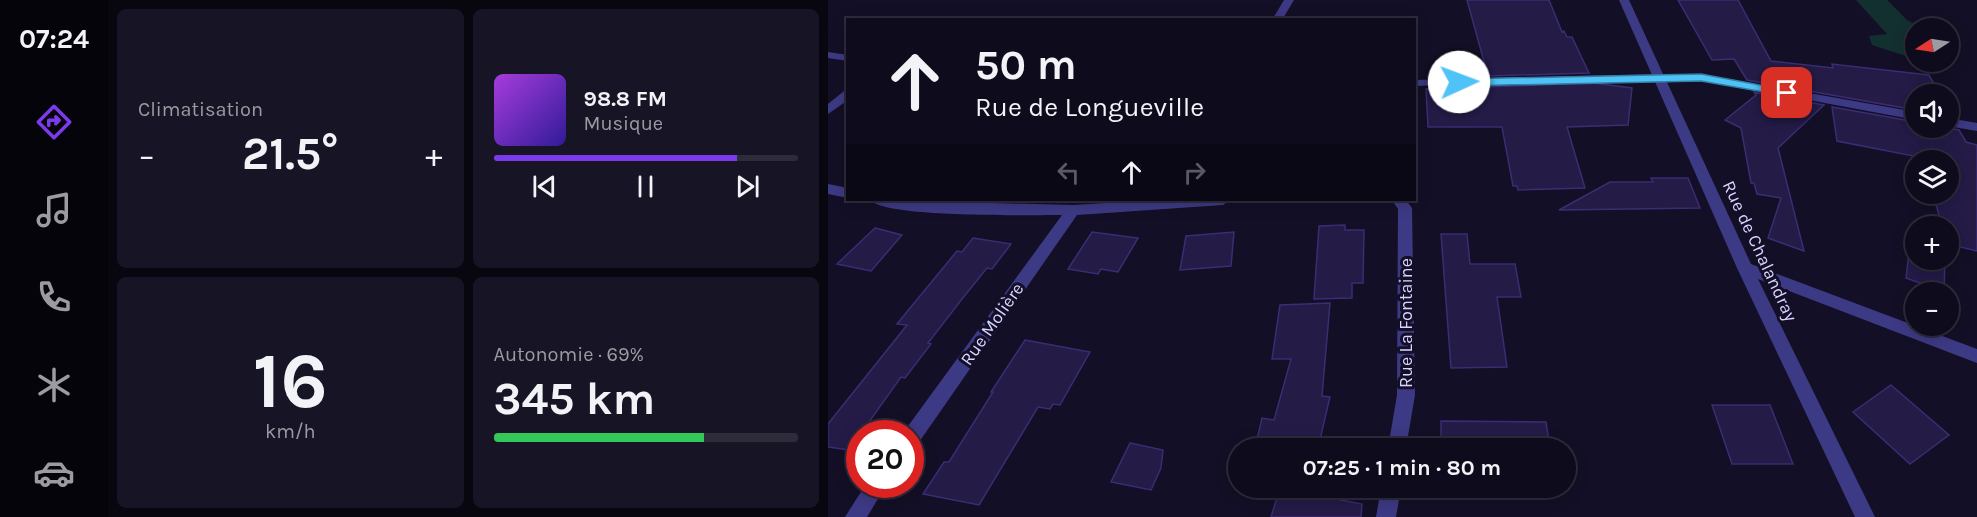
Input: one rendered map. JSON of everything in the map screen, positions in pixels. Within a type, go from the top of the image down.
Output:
[{"type":"street","points":[[1278,18],[1289,0]]},
{"type":"street","name":"Rue de Chalandray","points":[[1624,0],[1745,268],[1865,517]]},
{"type":"street","points":[[828,55],[846,58]]},
{"type":"street","points":[[1416,83],[1701,77],[1905,114]]},
{"type":"street","points":[[828,110],[846,96]]},
{"type":"street","points":[[1959,124],[1977,127]]},
{"type":"street","points":[[828,189],[846,193]]},
{"type":"street","points":[[883,201],[920,208],[1073,210],[1208,201]]},
{"type":"street","name":"Rue La Fontaine","points":[[1399,438],[1406,395],[1405,208],[1400,201]]},
{"type":"street","name":"Rue Molière","points":[[924,420],[1073,210]]},
{"type":"street","points":[[1745,268],[1977,356]]},
{"type":"street","points":[[855,517],[868,498]]},
{"type":"street","points":[[1386,517],[1389,498]]},
{"type":"green space","points":[[1856,0],[1887,0],[1905,18],[1905,56],[1872,45],[1869,36],[1887,34]]},
{"type":"building","points":[[1467,0],[1549,0],[1562,32],[1564,31],[1567,37],[1572,37],[1589,73],[1488,76]]},
{"type":"building","points":[[1678,0],[1738,0],[1771,61],[1833,68],[1832,64],[1929,75],[1934,84],[1905,84],[1905,108],[1747,80],[1734,59],[1712,60]]},
{"type":"building","points":[[1593,83],[1632,88],[1628,125],[1567,127],[1585,188],[1518,190],[1517,186],[1513,186],[1502,127],[1428,127],[1426,89]]},
{"type":"building","points":[[1754,92],[1824,105],[1778,148],[1804,251],[1768,238],[1781,198],[1757,194],[1754,183],[1751,183],[1741,128],[1725,120],[1756,95]]},
{"type":"building","points":[[1832,107],[1905,120],[1905,138],[1959,138],[1959,130],[1966,142],[1977,145],[1977,251],[1959,247],[1959,216],[1939,216],[1936,204],[1959,204],[1959,150],[1905,150],[1905,154],[1837,141]]},
{"type":"building","points":[[1651,178],[1688,178],[1700,208],[1559,210],[1610,182],[1653,182]]},
{"type":"building","points":[[1345,225],[1345,230],[1364,230],[1363,283],[1352,283],[1352,298],[1314,299],[1319,226]]},
{"type":"building","points":[[875,228],[902,235],[871,271],[837,264]]},
{"type":"building","points":[[1092,232],[1138,238],[1118,272],[1101,269],[1098,274],[1068,269]]},
{"type":"building","points":[[1234,232],[1231,266],[1180,270],[1186,236]]},
{"type":"building","points":[[1441,234],[1467,234],[1470,264],[1515,264],[1521,297],[1497,297],[1507,367],[1451,368]]},
{"type":"building","points":[[973,238],[1011,244],[992,269],[987,268],[962,299],[928,343],[931,344],[905,378],[901,377],[870,420],[846,420],[846,450],[828,447],[828,424],[907,325],[897,324],[957,251],[962,252]]},
{"type":"building","points":[[1907,270],[1945,270],[1944,282],[1917,282],[1906,278]]},
{"type":"building","points":[[1330,303],[1322,396],[1330,397],[1320,438],[1257,438],[1262,418],[1274,420],[1291,359],[1272,359],[1280,305]]},
{"type":"building","points":[[1025,340],[1090,352],[1060,405],[1053,404],[1050,409],[1038,407],[979,505],[924,494],[944,462],[949,462],[993,392],[991,392]]},
{"type":"building","points":[[1891,385],[1949,435],[1910,464],[1853,412]]},
{"type":"building","points":[[1712,405],[1770,405],[1793,464],[1732,464]]},
{"type":"building","points":[[1441,421],[1546,422],[1548,438],[1441,438]]},
{"type":"building","points":[[1130,443],[1163,450],[1161,468],[1151,490],[1111,482]]},
{"type":"building","points":[[1277,498],[1331,498],[1362,504],[1361,517],[1271,517]]},
{"type":"route","points":[[1459,82],[1701,77],[1787,93]]}]
